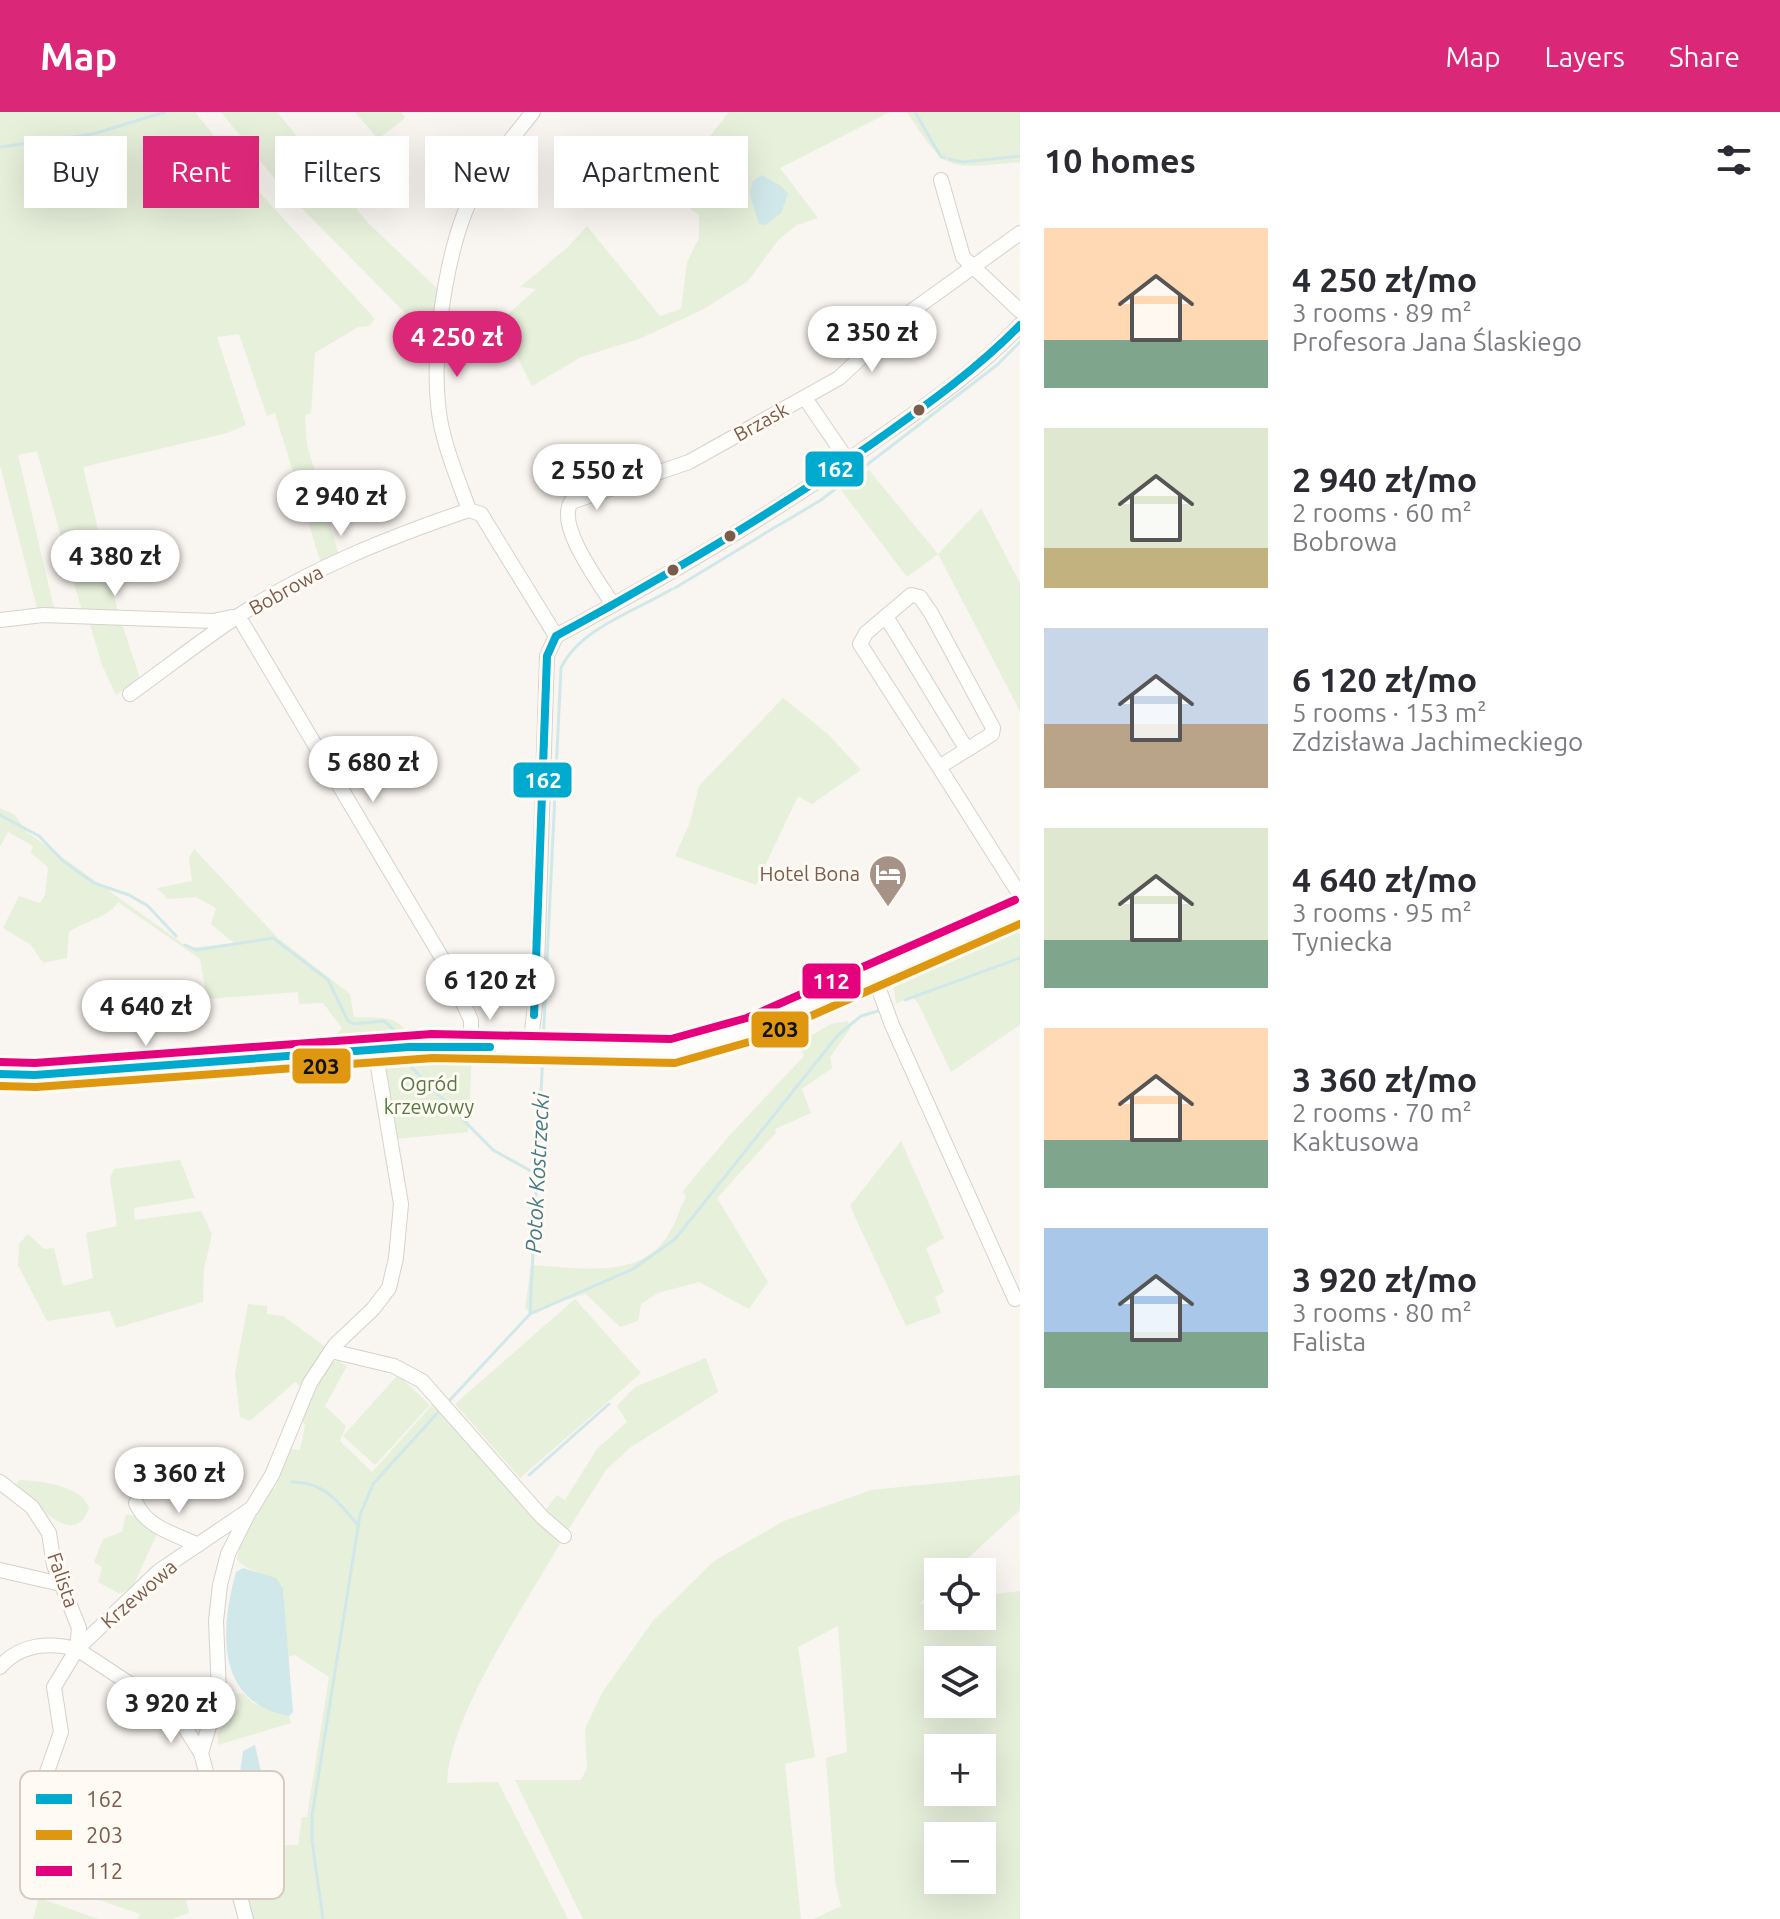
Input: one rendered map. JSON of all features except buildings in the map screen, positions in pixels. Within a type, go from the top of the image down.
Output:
[{"type":"street","points":[[533,112],[480,180],[456,230],[439,341],[438,402],[442,428],[469,510],[481,514],[556,636]]},
{"type":"street","points":[[941,180],[963,257],[970,268],[1020,311]]},
{"type":"street","name":"Brzask","points":[[613,605],[567,525],[567,509],[571,502],[689,462],[847,373],[898,322],[1020,233]]},
{"type":"street","points":[[541,1049],[536,998],[547,656],[556,636],[730,539],[848,461],[992,355],[1020,325]]},
{"type":"street","points":[[805,398],[848,461]]},
{"type":"street","name":"Bobrowa","points":[[130,694],[240,620],[350,554],[469,510]]},
{"type":"street","points":[[939,767],[983,742],[992,734],[993,728],[931,613],[920,597],[911,595],[905,597],[887,618],[861,639],[862,650],[1020,895]]},
{"type":"street","name":"Bobrowa","points":[[1,620],[34,615],[240,620]]},
{"type":"street","points":[[887,618],[967,750]]},
{"type":"street","points":[[240,620],[421,920],[465,1005],[472,1026],[471,1046]]},
{"type":"street","points":[[0,1074],[35,1075],[375,1049],[471,1046],[653,1052],[693,1048],[751,1029],[1020,911]]},
{"type":"street","points":[[874,976],[892,1025],[1015,1299]]},
{"type":"street","name":"Krzewowa","points":[[47,1771],[61,1732],[54,1687],[77,1649],[159,1571],[252,1508],[277,1464],[310,1383],[331,1351],[389,1288],[396,1258],[401,1204],[375,1049]]},
{"type":"street","points":[[331,1351],[411,1372],[445,1405],[542,1517],[564,1536]]},
{"type":"street","name":"Falista","points":[[0,1482],[32,1507],[49,1533],[61,1584],[71,1602],[79,1628],[77,1649]]},
{"type":"street","points":[[136,1503],[153,1525],[198,1545]]},
{"type":"street","points":[[201,1753],[219,1693],[216,1621],[220,1585],[228,1554],[252,1508]]},
{"type":"street","points":[[0,1570],[61,1584]]},
{"type":"street","points":[[0,1667],[19,1652],[40,1645],[77,1649],[177,1715],[201,1753],[206,1771]]},
{"type":"street","points":[[177,1715],[210,1718]]},
{"type":"street","points":[[241,1899],[246,1919]]},
{"type":"green space","points":[[0,112],[195,112],[214,136],[143,136],[143,208],[259,208],[259,192],[375,319],[369,326],[358,327],[315,353],[311,413],[305,415],[307,445],[339,555],[321,564],[275,413],[267,416],[239,334],[217,337],[246,425],[227,433],[83,467],[118,612],[82,611],[37,451],[18,455],[55,612],[38,612],[0,465]]},
{"type":"green space","points":[[221,112],[277,112],[297,136],[275,136],[275,180],[259,160],[259,136],[240,136]]},
{"type":"green space","points":[[355,112],[401,112],[405,118],[382,136],[375,136]]},
{"type":"green space","points":[[729,112],[890,112],[780,168],[818,218],[797,225],[779,239],[748,281],[702,310],[639,339],[581,357],[532,386],[499,322],[536,289],[520,287],[569,246],[587,226],[660,316],[681,309],[687,262],[699,238],[699,215],[689,208],[748,208],[748,136],[710,136]]},
{"type":"green space","points":[[907,112],[1020,112],[1020,162],[977,166],[951,163],[932,147]]},
{"type":"green space","points":[[302,208],[356,208],[442,293],[439,321],[426,334]]},
{"type":"green space","points":[[869,470],[938,554],[907,577],[841,490]]},
{"type":"green space","points":[[981,508],[1020,583],[1020,711],[938,554]]},
{"type":"green space","points":[[89,621],[121,621],[140,678],[116,695],[102,665]]},
{"type":"green space","points":[[783,698],[828,734],[861,770],[812,804],[798,796],[756,885],[675,856],[690,822],[699,786]]},
{"type":"green space","points":[[0,808],[15,815],[27,832],[189,948],[234,943],[211,924],[216,908],[196,897],[168,899],[157,888],[192,881],[189,858],[194,849],[278,938],[350,994],[354,1017],[394,1021],[413,1040],[370,1037],[366,1043],[314,1047],[311,1040],[333,1039],[342,1028],[323,1003],[299,1004],[298,992],[207,999],[200,959],[118,902],[102,916],[69,932],[67,958],[43,963],[31,945],[3,928],[19,896],[40,903],[45,895],[48,867],[31,853],[33,846],[8,832],[0,847]]},
{"type":"green space","points":[[1020,919],[1020,1025],[951,1072],[918,1003],[912,996],[896,1004],[892,976]]},
{"type":"green space","points":[[848,1021],[850,1029],[830,1057],[832,1068],[802,1089],[811,1113],[775,1129],[776,1133],[717,1198],[768,1282],[749,1309],[699,1282],[658,1293],[641,1304],[638,1321],[620,1327],[586,1294],[554,1303],[532,1314],[525,1308],[531,1265],[586,1269],[623,1266],[654,1251],[675,1222],[686,1196],[682,1192],[729,1136],[804,1056],[798,1043],[831,1024]]},
{"type":"green space","name":"Ogród krzewowy","points":[[415,1054],[472,1054],[468,1132],[396,1139],[383,1066],[391,1058]]},
{"type":"green space","points":[[901,1141],[944,1238],[926,1248],[944,1292],[935,1297],[941,1313],[906,1326],[850,1206]]},
{"type":"green space","points":[[180,1160],[195,1198],[134,1208],[135,1220],[201,1211],[212,1234],[204,1269],[203,1302],[116,1328],[110,1311],[47,1321],[18,1265],[19,1244],[28,1234],[44,1249],[54,1248],[63,1286],[93,1278],[86,1233],[117,1226],[110,1178],[114,1169]]},
{"type":"green space","points":[[575,1299],[641,1373],[520,1478],[455,1404]]},
{"type":"green space","points":[[248,1304],[267,1306],[267,1314],[283,1316],[327,1348],[304,1389],[295,1382],[250,1421],[240,1417],[235,1374]]},
{"type":"green space","points":[[706,1358],[718,1392],[631,1447],[606,1470],[566,1533],[544,1512],[557,1495],[565,1500],[597,1449],[627,1422],[617,1406],[635,1387]]},
{"type":"green space","points":[[338,1361],[347,1366],[325,1406],[346,1426],[340,1441],[372,1472],[433,1404],[562,1540],[475,1693],[451,1755],[447,1783],[498,1782],[568,1919],[250,1919],[244,1899],[284,1899],[284,1845],[298,1845],[302,1817],[307,1817],[329,1677],[295,1655],[288,1657],[283,1588],[237,1559],[250,1519],[260,1500],[275,1488],[289,1449],[300,1450],[305,1426],[301,1417],[304,1404],[330,1363]]},
{"type":"green space","points":[[398,1375],[430,1405],[375,1465],[343,1436]]},
{"type":"green space","points":[[1020,1475],[1020,1510],[968,1558],[924,1558],[924,1599],[919,1604],[924,1603],[924,1630],[996,1630],[996,1594],[1020,1591],[1020,1919],[814,1919],[841,1906],[835,1881],[826,1758],[847,1752],[838,1626],[798,1647],[815,1757],[785,1764],[801,1919],[583,1919],[515,1780],[581,1780],[587,1768],[585,1729],[602,1693],[652,1622],[714,1561],[784,1521],[871,1490]]},
{"type":"green space","points":[[19,1480],[69,1489],[85,1500],[89,1508],[82,1520],[73,1525],[63,1524],[42,1510],[16,1485]]},
{"type":"green space","points":[[126,1514],[137,1516],[157,1534],[133,1586],[120,1594],[98,1582],[102,1567],[94,1562],[103,1539],[122,1532]]},
{"type":"green space","points":[[243,1693],[253,1703],[289,1716],[291,1723],[218,1745],[218,1732],[240,1708],[236,1694]]},
{"type":"green space","points":[[39,1899],[42,1899],[98,1919],[33,1919]]},
{"type":"green space","points":[[96,1899],[186,1899],[189,1913],[172,1919],[138,1919],[140,1914]]},
{"type":"water","points":[[762,175],[788,194],[781,213],[765,225],[759,224],[750,195],[752,182]]},
{"type":"water","points":[[243,1568],[276,1578],[283,1588],[293,1712],[289,1716],[265,1708],[247,1696],[235,1680],[226,1639],[227,1617],[236,1572]]},
{"type":"water","points":[[255,1745],[261,1771],[240,1771],[243,1751]]},
{"type":"waterway","points":[[0,147],[93,134],[165,112]]},
{"type":"waterway","points":[[915,112],[941,157],[945,158]]},
{"type":"waterway","points":[[949,159],[963,162],[1020,156]]},
{"type":"waterway","name":"Potok Kostrzecki","points":[[779,525],[821,500],[997,365],[1020,342]]},
{"type":"waterway","name":"Potok Kostrzecki","points":[[675,588],[777,526]]},
{"type":"waterway","name":"Potok Kostrzecki","points":[[543,1045],[561,668],[581,642],[595,631],[672,589]]},
{"type":"waterway","points":[[0,815],[39,836],[63,861],[94,883],[129,895],[148,906],[176,936]]},
{"type":"waterway","points":[[185,945],[196,950],[273,938],[328,980],[348,1021],[353,1024],[384,1021],[405,1039]]},
{"type":"waterway","points":[[905,1000],[1020,958]]},
{"type":"waterway","points":[[530,1314],[633,1269],[675,1239],[838,1035],[861,1016],[878,1011]]},
{"type":"waterway","points":[[207,1054],[299,1048]]},
{"type":"waterway","name":"Potok Kostrzecki","points":[[449,1401],[530,1314],[543,1052]]},
{"type":"waterway","points":[[408,1055],[412,1068],[493,1150],[538,1175]]},
{"type":"waterway","points":[[529,1475],[609,1404]]},
{"type":"waterway","name":"Potok Kostrzecki","points":[[323,1919],[312,1841],[312,1816],[360,1515],[373,1484],[441,1409]]},
{"type":"waterway","points":[[292,1482],[313,1485],[330,1495],[358,1525]]},
{"type":"transit line","name":"162","points":[[534,1015],[547,656],[556,636],[717,544],[835,469],[950,387],[1020,325]]},
{"type":"transit line","name":"112","points":[[0,1062],[35,1063],[432,1034],[671,1039],[747,1018],[1015,900]]},
{"type":"transit line","name":"203","points":[[0,1086],[36,1087],[433,1058],[675,1063],[756,1040],[1020,924]]},
{"type":"transit line","name":"162","points":[[0,1074],[35,1075],[409,1047],[490,1047]]},
{"type":"place","name":"Hotel Bona","points":[[888,908]]}]
